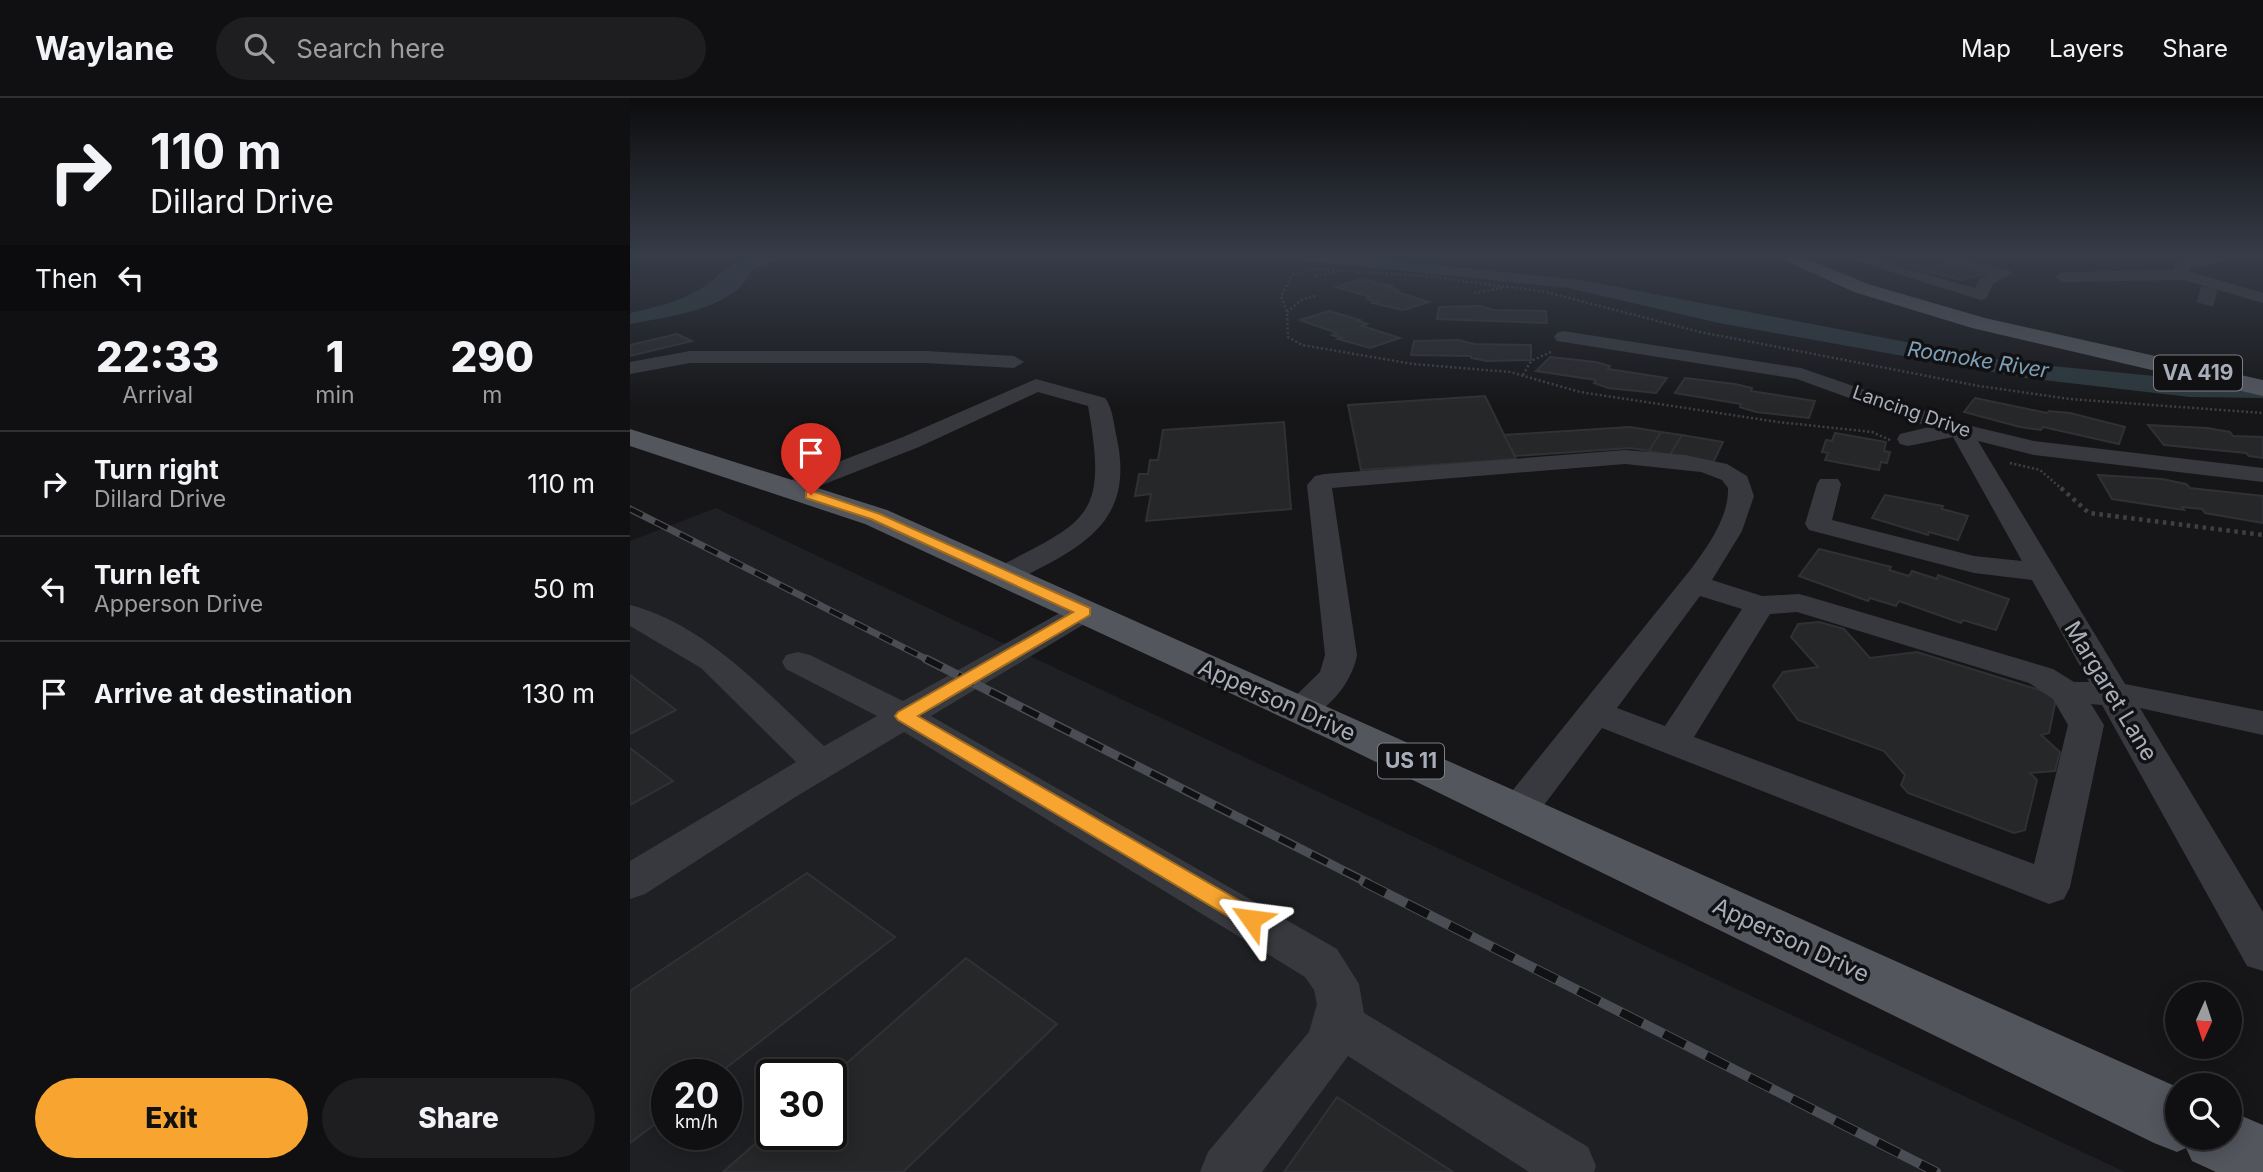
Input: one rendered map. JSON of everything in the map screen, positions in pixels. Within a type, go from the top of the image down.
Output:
[{"type":"main road","name":"VA 419","points":[[1924,307],[2134,355],[2263,379]]},
{"type":"main road","name":"VA 419","points":[[1956,307],[2263,388]]},
{"type":"main road","name":"Apperson Drive","points":[[630,437],[876,517],[1299,709],[2165,1114]]},
{"type":"main road","points":[[2242,1150],[2263,1159]]},
{"type":"street","name":"Lancing Drive","points":[[1568,333],[1801,374],[1967,441],[2263,475]]},
{"type":"street","points":[[630,368],[690,357],[860,356],[1014,362]]},
{"type":"street","points":[[790,489],[912,442],[1036,385],[1098,402],[1109,472],[1101,511],[1087,529],[1004,575]]},
{"type":"street","points":[[1908,439],[1939,431],[1967,441]]},
{"type":"street","name":"Margaret Lane","points":[[1967,441],[2263,952]]},
{"type":"street","points":[[1299,709],[1329,683],[1340,669],[1341,654],[1320,485],[1324,481],[1625,457],[1660,459],[1718,469],[1740,483],[1740,498],[1721,547],[1597,713],[1518,811]]},
{"type":"street","points":[[1829,484],[1818,524],[1974,564],[2041,572]]},
{"type":"street","points":[[1597,713],[2049,887],[2085,725],[2066,692],[2041,676],[1799,603],[1760,605],[1693,584]]},
{"type":"street","points":[[1673,742],[1760,605]]},
{"type":"street","points":[[630,882],[821,765],[1085,611]]},
{"type":"street","points":[[630,614],[655,626],[713,662],[821,765]]},
{"type":"street","points":[[798,662],[904,716],[1321,963],[1335,980],[1342,1001],[1339,1024],[1328,1048],[1228,1172]]},
{"type":"street","points":[[2066,692],[2115,694],[2165,701],[2263,723]]},
{"type":"street","points":[[1339,1024],[1569,1166]]},
{"type":"path","points":[[1287,312],[1293,307]]},
{"type":"path","points":[[1523,374],[1531,361],[1568,333]]},
{"type":"path","points":[[1967,441],[2019,468],[2040,470],[2089,513],[2263,535]]},
{"type":"shaded area","points":[[716,508],[2125,1172],[630,1172],[630,541]]},
{"type":"water","points":[[652,307],[704,307],[630,324],[630,313]]},
{"type":"water","name":"Roanoke River","points":[[1650,307],[1723,307],[2011,362],[2216,382],[2263,382],[2263,398],[2190,397],[2026,378],[1719,323]]},
{"type":"building","points":[[1391,307],[1412,307],[1403,310]]},
{"type":"building","points":[[1439,307],[1484,307],[1494,310],[1546,311],[1547,323],[1437,319]]},
{"type":"building","points":[[1329,311],[1360,320],[1357,321],[1367,324],[1362,326],[1400,338],[1370,348],[1338,339],[1342,338],[1332,335],[1337,333],[1300,320]]},
{"type":"building","points":[[677,334],[692,341],[630,356],[630,345]]},
{"type":"building","points":[[1459,340],[1474,344],[1531,345],[1531,360],[1487,361],[1471,356],[1411,355],[1414,341]]},
{"type":"building","points":[[1550,357],[1596,362],[1610,366],[1608,369],[1667,378],[1656,393],[1608,388],[1594,383],[1596,380],[1536,371]]},
{"type":"building","points":[[1685,378],[1735,384],[1752,388],[1751,391],[1815,401],[1809,418],[1756,412],[1740,407],[1741,404],[1675,393]]},
{"type":"building","points":[[1485,396],[1516,459],[1361,470],[1348,405]]},
{"type":"building","points":[[1975,398],[2047,413],[2070,413],[2125,427],[2119,444],[2043,427],[2041,430],[2020,427],[1964,412]]},
{"type":"building","points":[[1284,422],[1291,509],[1146,521],[1151,494],[1135,496],[1139,474],[1148,474],[1150,460],[1158,460],[1163,430]]},
{"type":"building","points":[[2148,425],[2207,428],[2230,432],[2233,436],[2263,437],[2263,458],[2246,453],[2164,445]]},
{"type":"building","points":[[1630,427],[1661,432],[1649,451],[1630,448],[1515,456],[1504,435]]},
{"type":"building","points":[[1661,432],[1682,435],[1670,455],[1649,451]]},
{"type":"building","points":[[1835,433],[1886,442],[1884,451],[1890,452],[1887,463],[1881,462],[1879,470],[1825,460],[1828,453],[1822,452],[1826,440],[1832,441]]},
{"type":"building","points":[[1682,435],[1723,442],[1713,463],[1670,455]]},
{"type":"building","points":[[2098,475],[2162,479],[2186,484],[2190,488],[2263,496],[2263,523],[2205,513],[2202,509],[2182,507],[2184,510],[2112,499]]},
{"type":"building","points":[[1885,495],[1943,506],[1942,509],[1968,516],[1958,540],[1929,532],[1928,535],[1872,518]]},
{"type":"building","points":[[1819,549],[1891,567],[1889,570],[1909,576],[1912,571],[1937,579],[1938,575],[2009,599],[1996,630],[1963,620],[1961,623],[1899,601],[1896,606],[1870,598],[1868,601],[1799,576]]},
{"type":"building","points":[[1819,622],[1844,629],[1870,658],[1917,652],[2049,693],[2056,699],[2049,733],[2041,735],[2060,752],[2055,771],[2030,773],[2037,780],[2025,830],[2014,833],[1908,793],[1901,785],[1905,775],[1884,751],[1798,720],[1773,686],[1783,672],[1818,667],[1791,637],[1798,624]]},
{"type":"building","points":[[630,675],[676,710],[630,734]]},
{"type":"building","points":[[630,748],[673,781],[630,805]]},
{"type":"building","points":[[807,873],[895,937],[737,1059],[651,1059],[651,1127],[630,1143],[630,991]]},
{"type":"building","points":[[966,958],[1057,1024],[903,1172],[723,1172],[756,1143],[756,1150],[847,1150],[847,1063]]},
{"type":"building","points":[[1337,1097],[1453,1172],[1284,1172]]},
{"type":"railway","points":[[630,509],[930,661]]},
{"type":"railway","points":[[926,659],[1368,883]]},
{"type":"railway","points":[[1364,882],[1936,1172]]},
{"type":"route","points":[[811,495],[876,517],[1085,611],[904,716],[1251,919]]}]
